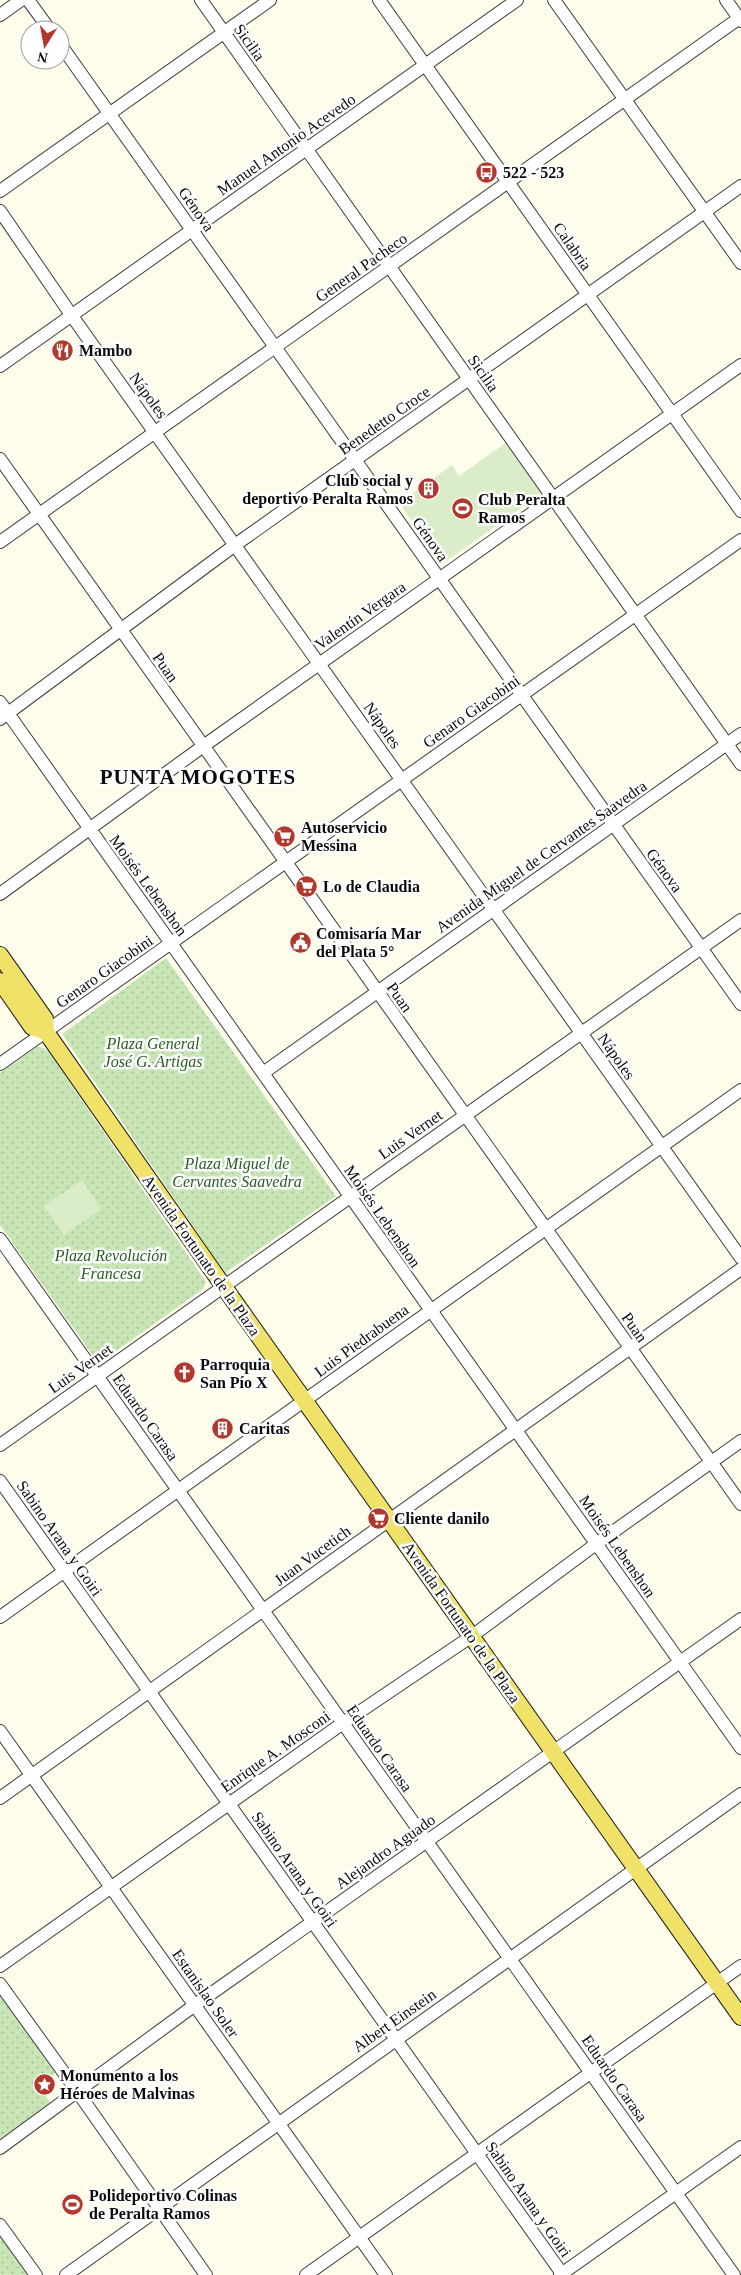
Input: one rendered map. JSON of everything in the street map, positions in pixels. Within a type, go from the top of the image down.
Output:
[{"type":"main road","name":"Avenida Fortunato de la Plaza","points":[[0,955],[45,1019],[46,1032],[224,1287],[741,2017]]},
{"type":"main road","name":"Avenida Fortunato de la Plaza","points":[[0,981],[32,1027],[46,1032]]},
{"type":"street","points":[[0,15],[21,0]]},
{"type":"street","points":[[28,0],[43,20]]},
{"type":"street","name":"Sicilia","points":[[201,0],[741,764]]},
{"type":"street","points":[[0,192],[270,0]]},
{"type":"street","name":"Calabria","points":[[379,0],[741,511]]},
{"type":"street","name":"Manuel Antonio Acevedo","points":[[0,366],[517,0]]},
{"type":"street","points":[[554,0],[741,263]]},
{"type":"street","points":[[726,0],[740,19]]},
{"type":"street","name":"General Pacheco","points":[[0,542],[740,19]]},
{"type":"street","name":"Génova","points":[[70,58],[741,1004]]},
{"type":"street","name":"Benedetto Croce","points":[[4,716],[235,546],[741,186]]},
{"type":"street","name":"Nápoles","points":[[0,211],[72,316],[741,1258]]},
{"type":"street","name":"Valentín Vergara","points":[[0,894],[202,747],[741,365]]},
{"type":"street","name":"Puan","points":[[0,459],[202,747],[741,1504]]},
{"type":"street","name":"Genaro Giacobini","points":[[0,1064],[741,540]]},
{"type":"street","name":"Moisés Lebenshon","points":[[0,702],[4,716],[89,829],[171,943],[741,1748]]},
{"type":"street","name":"Avenida Miguel de Cervantes Saavedra","points":[[262,1073],[741,734]]},
{"type":"street","name":"Luis Vernet","points":[[0,1445],[741,920]]},
{"type":"street","name":"Luis Piedrabuena","points":[[0,1616],[741,1090]]},
{"type":"street","name":"Eduardo Carasa","points":[[2,1246],[97,1376],[734,2275]]},
{"type":"street","name":"Juan Vucetich","points":[[0,1798],[741,1269]]},
{"type":"street","name":"Enrique A. Mosconi","points":[[0,1966],[343,1723],[472,1636],[596,1544],[741,1441]]},
{"type":"street","name":"Sabino Arana y Goiri","points":[[0,1481],[562,2274]]},
{"type":"street","name":"Alejandro Aguado","points":[[0,2148],[195,2005],[741,1619]]},
{"type":"street","name":"Estanislao Soler","points":[[0,1731],[386,2275]]},
{"type":"street","name":"Albert Einstein","points":[[66,2275],[278,2122],[741,1794]]},
{"type":"street","points":[[306,2275],[741,1966]]},
{"type":"street","points":[[0,1984],[206,2275]]},
{"type":"street","points":[[562,2274],[741,2147]]},
{"type":"street","points":[[0,2225],[36,2275]]},
{"type":"green space","name":"Club Peralta Ramos","points":[[507,442],[543,493],[442,564],[399,503],[452,465],[459,476]]},
{"type":"green space","points":[[166,958],[336,1196],[225,1273],[62,1034]]},
{"type":"green space","name":"Plaza Revolución Francesa","points":[[37,1047],[48,1051],[206,1282],[203,1289],[102,1361],[94,1357],[0,1225],[0,1073]]},
{"type":"green space","points":[[82,1180],[101,1209],[64,1235],[44,1206]]},
{"type":"green space","points":[[0,1993],[57,2072],[38,2086],[52,2105],[0,2142]]},
{"type":"green space","points":[[0,2231],[31,2275],[0,2275]]},
{"type":"place","name":"522 - 523","points":[[487,172]]},
{"type":"place","name":"Mambo","points":[[63,350]]},
{"type":"place","name":"Club social y deportivo Peralta Ramos","points":[[429,489]]},
{"type":"place","name":"Club Peralta Ramos","points":[[462,508]]},
{"type":"place","name":"Autoservicio Messina","points":[[285,836]]},
{"type":"place","name":"Lo de Claudia","points":[[307,886]]},
{"type":"place","name":"Comisaría Mar del Plata 5°","points":[[300,942]]},
{"type":"place","name":"Parroquia San Pío X","points":[[184,1373]]},
{"type":"place","name":"Caritas","points":[[223,1428]]},
{"type":"place","name":"Cliente danilo","points":[[378,1518]]},
{"type":"place","name":"Monumento a los Héroes de Malvinas","points":[[44,2084]]},
{"type":"place","name":"Polideportivo Colinas de Peralta Ramos","points":[[73,2204]]},
{"type":"district","name":"PUNTA MOGOTES","points":[[198,777]]},
{"type":"park label","name":"Plaza General José G. Artigas","points":[[153,1052]]},
{"type":"park label","name":"Plaza Miguel de Cervantes Saavedra","points":[[237,1172]]}]
